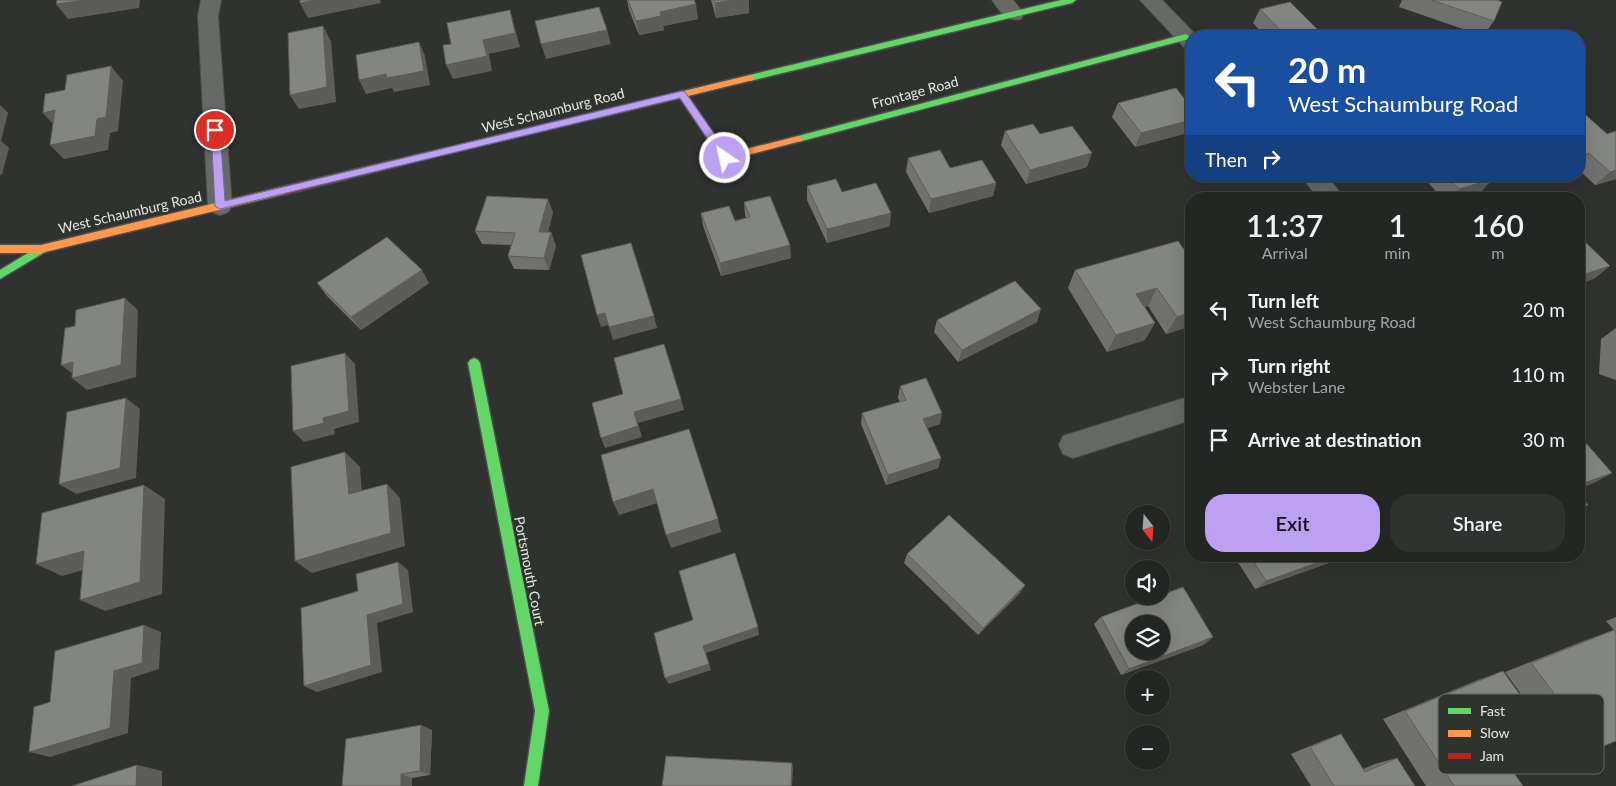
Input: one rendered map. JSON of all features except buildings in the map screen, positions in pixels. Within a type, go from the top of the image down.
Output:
[{"type":"main road","name":"West Schaumburg Road","points":[[0,249],[41,248],[682,94],[1008,7],[1072,0]]},
{"type":"main road","name":"Frontage Road","points":[[682,94],[725,158],[1185,40]]},
{"type":"main road","name":"West Schaumburg Road","points":[[0,275],[41,248]]},
{"type":"main road","name":"Portsmouth Court","points":[[474,363],[542,711],[530,786]]},
{"type":"street","points":[[211,0],[208,16],[220,206]]},
{"type":"street","points":[[1150,0],[1185,35]]},
{"type":"street","points":[[1318,182],[1328,192]]},
{"type":"street","points":[[1073,445],[1185,410]]},
{"type":"traffic: fast","points":[[750,78],[1072,0]]},
{"type":"traffic: fast","points":[[798,139],[1185,37]]},
{"type":"traffic: fast","points":[[0,275],[41,249]]},
{"type":"traffic: fast","points":[[474,363],[542,711],[531,786]]},
{"type":"traffic: slow","points":[[442,152],[750,78]]},
{"type":"traffic: slow","points":[[682,94],[725,158],[798,139]]},
{"type":"traffic: slow","points":[[0,249],[41,249],[286,190]]},
{"type":"traffic: jam","points":[[286,190],[442,152]]},
{"type":"route","points":[[215,130],[220,206],[682,94],[725,158]]}]
